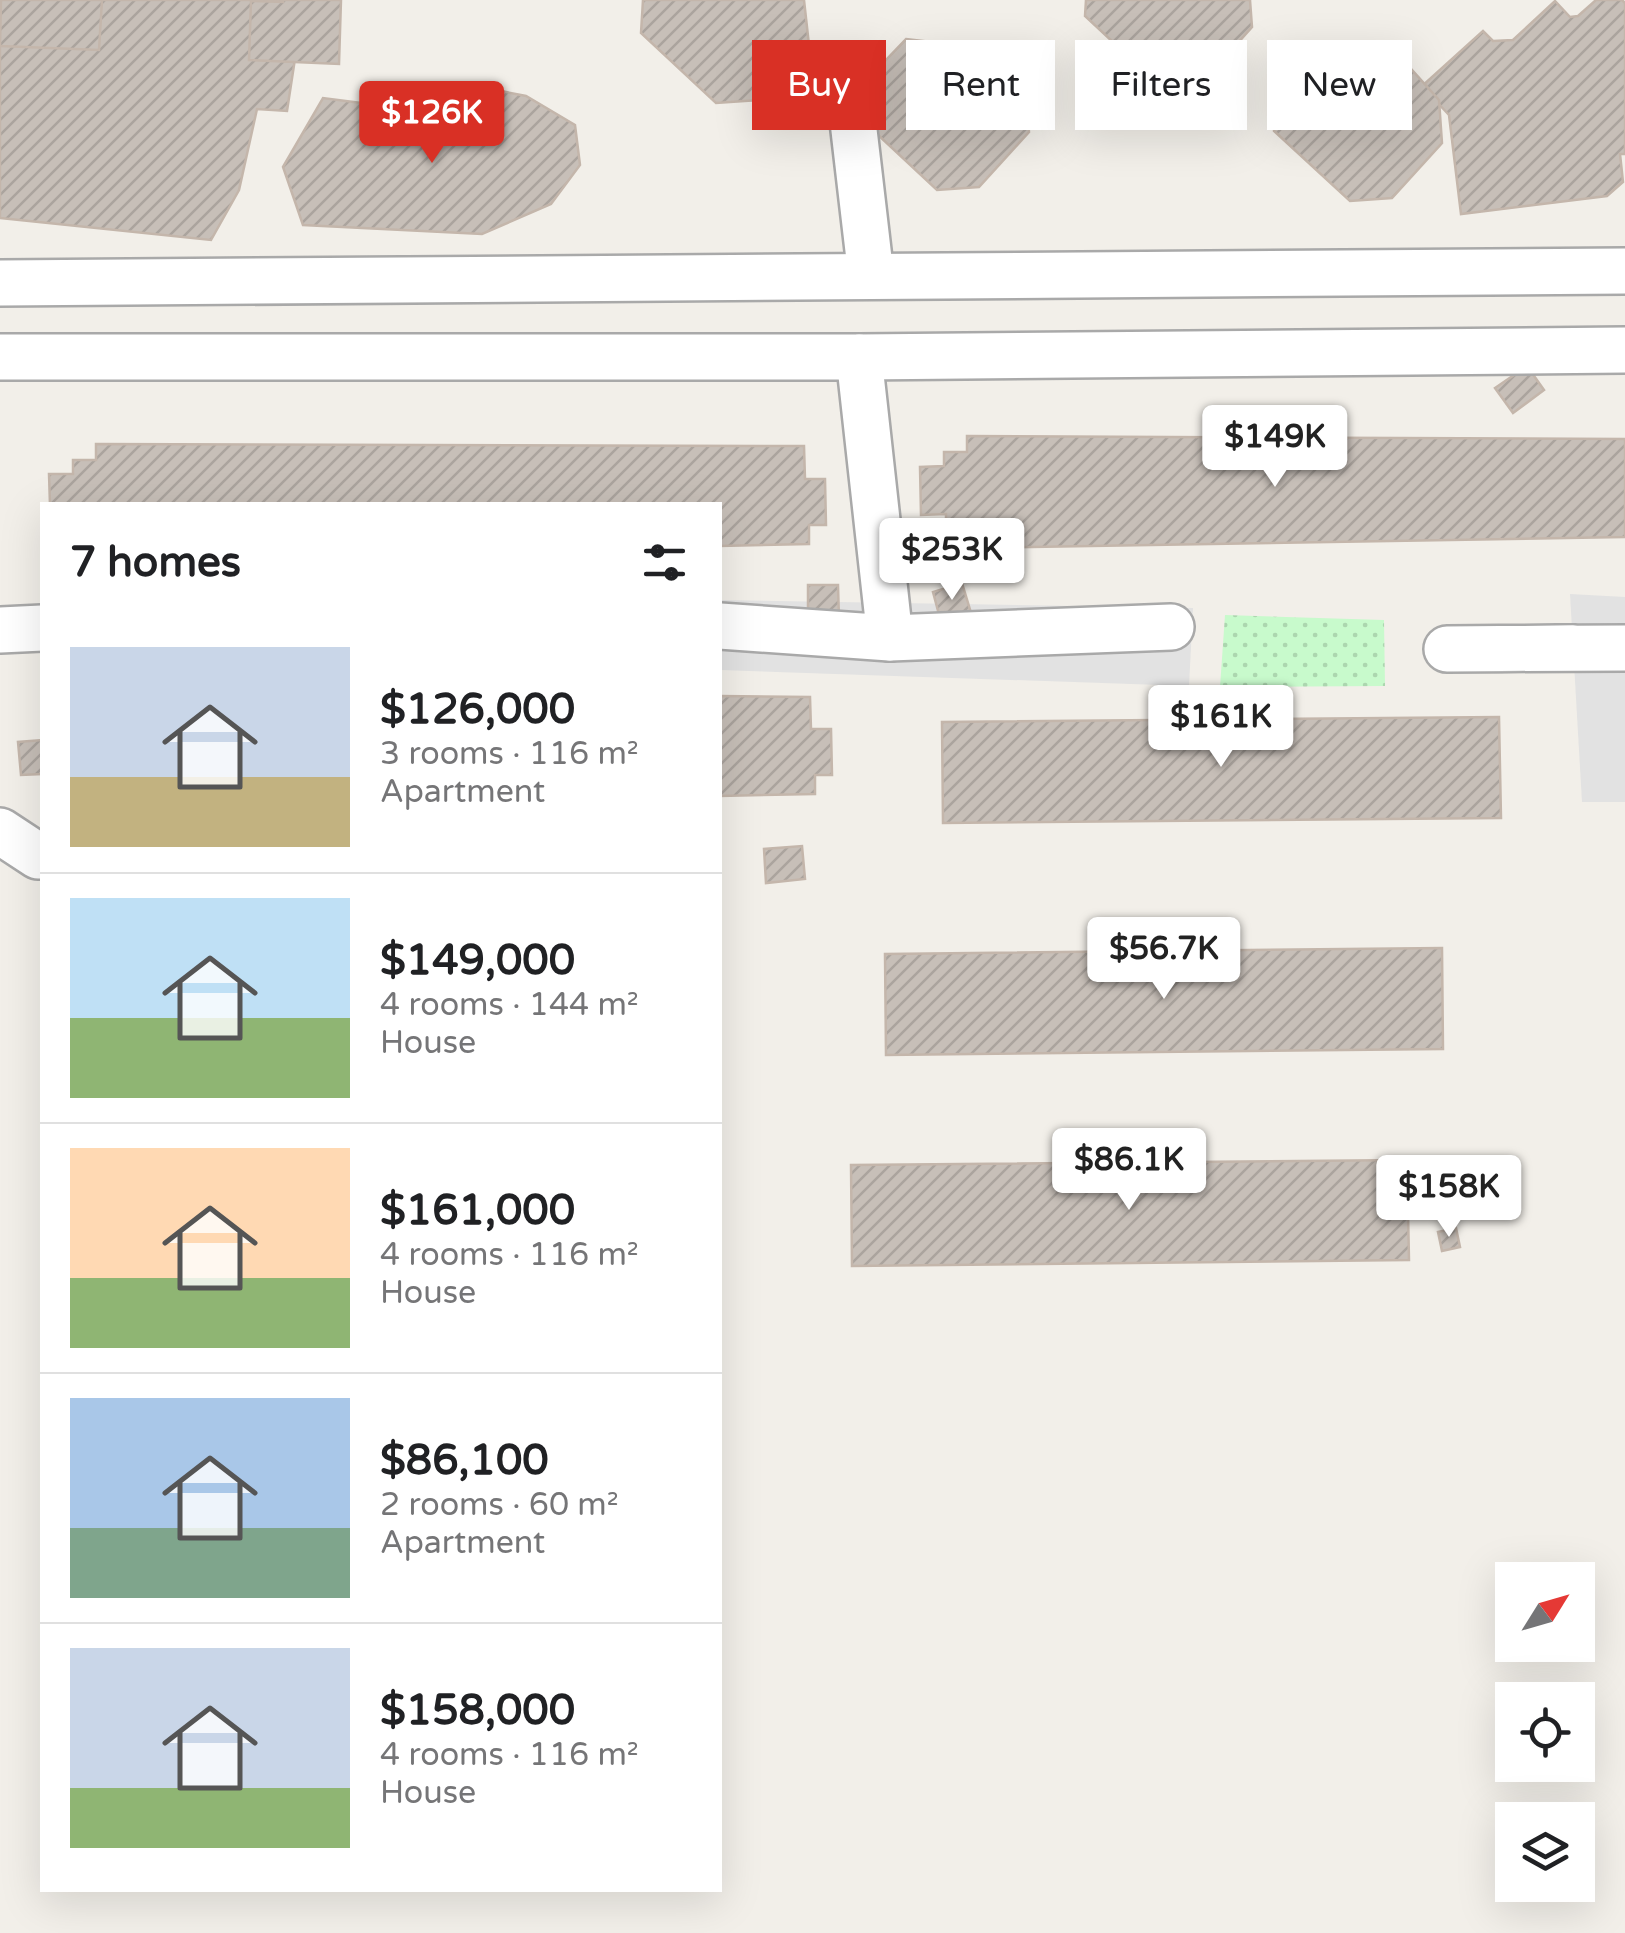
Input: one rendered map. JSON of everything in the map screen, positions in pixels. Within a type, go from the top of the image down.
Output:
[{"type":"street","points":[[854,130],[871,276]]},
{"type":"street","points":[[0,282],[1625,271]]},
{"type":"street","points":[[0,357],[859,357],[1625,350]]},
{"type":"street","points":[[859,357],[890,638]]},
{"type":"street","points":[[722,626],[890,638],[1171,627]]},
{"type":"street","points":[[0,630],[40,628]]},
{"type":"street","points":[[1574,648],[1448,649],[1625,648]]},
{"type":"street","points":[[0,831],[40,856]]},
{"type":"green space","points":[[1225,615],[1384,620],[1385,686],[1220,687]]},
{"type":"shaded area","points":[[1570,594],[1625,597],[1625,802],[1582,802]]},
{"type":"shaded area","points":[[722,600],[1193,608],[1189,686],[722,670]]},
{"type":"building","points":[[0,0],[304,0],[287,111],[257,109],[239,190],[211,240],[0,218]]},
{"type":"building","points":[[1,0],[102,0],[99,50],[0,46]]},
{"type":"building","points":[[341,0],[339,64],[249,60],[251,1]]},
{"type":"building","points":[[643,0],[804,0],[808,40],[752,40],[752,100],[716,103],[641,33]]},
{"type":"building","points":[[1086,0],[1250,0],[1252,27],[1240,40],[1111,40],[1085,16]]},
{"type":"building","points":[[1596,0],[1625,3],[1625,154],[1620,154],[1623,182],[1607,196],[1461,214],[1449,115],[1422,86],[1483,31],[1493,41],[1513,40],[1555,1],[1570,17],[1578,16]]},
{"type":"building","points":[[906,39],[914,40],[906,40],[906,130],[1029,132],[979,187],[937,190],[873,130],[886,130],[886,60]]},
{"type":"building","points":[[1412,70],[1439,100],[1442,143],[1392,198],[1350,201],[1274,131],[1412,130]]},
{"type":"building","points":[[481,87],[526,96],[575,125],[580,165],[551,204],[482,234],[303,225],[283,167],[323,98],[369,104],[405,134],[442,123]]},
{"type":"building","points":[[1527,366],[1544,390],[1513,413],[1495,388]]},
{"type":"building","points":[[967,436],[1625,439],[1625,537],[968,548],[967,533],[946,533],[946,514],[921,515],[920,467],[944,466],[944,452],[967,452]]},
{"type":"building","points":[[96,444],[804,446],[805,479],[825,479],[826,525],[809,525],[809,544],[722,546],[722,502],[50,502],[49,474],[73,474],[73,460],[96,460]]},
{"type":"building","points":[[962,583],[971,613],[941,622],[933,592]]},
{"type":"building","points":[[808,585],[838,585],[839,619],[808,620]]},
{"type":"building","points":[[722,696],[810,697],[811,729],[831,729],[832,775],[815,775],[815,794],[722,796]]},
{"type":"building","points":[[1499,717],[1501,818],[943,823],[942,722]]},
{"type":"building","points":[[40,740],[40,774],[21,775],[18,742]]},
{"type":"building","points":[[802,846],[805,879],[766,883],[764,849]]},
{"type":"building","points":[[1442,948],[1443,1049],[886,1055],[885,954]]},
{"type":"building","points":[[1407,1160],[1409,1260],[852,1266],[851,1165]]},
{"type":"building","points":[[1456,1228],[1460,1247],[1442,1251],[1438,1232]]}]
